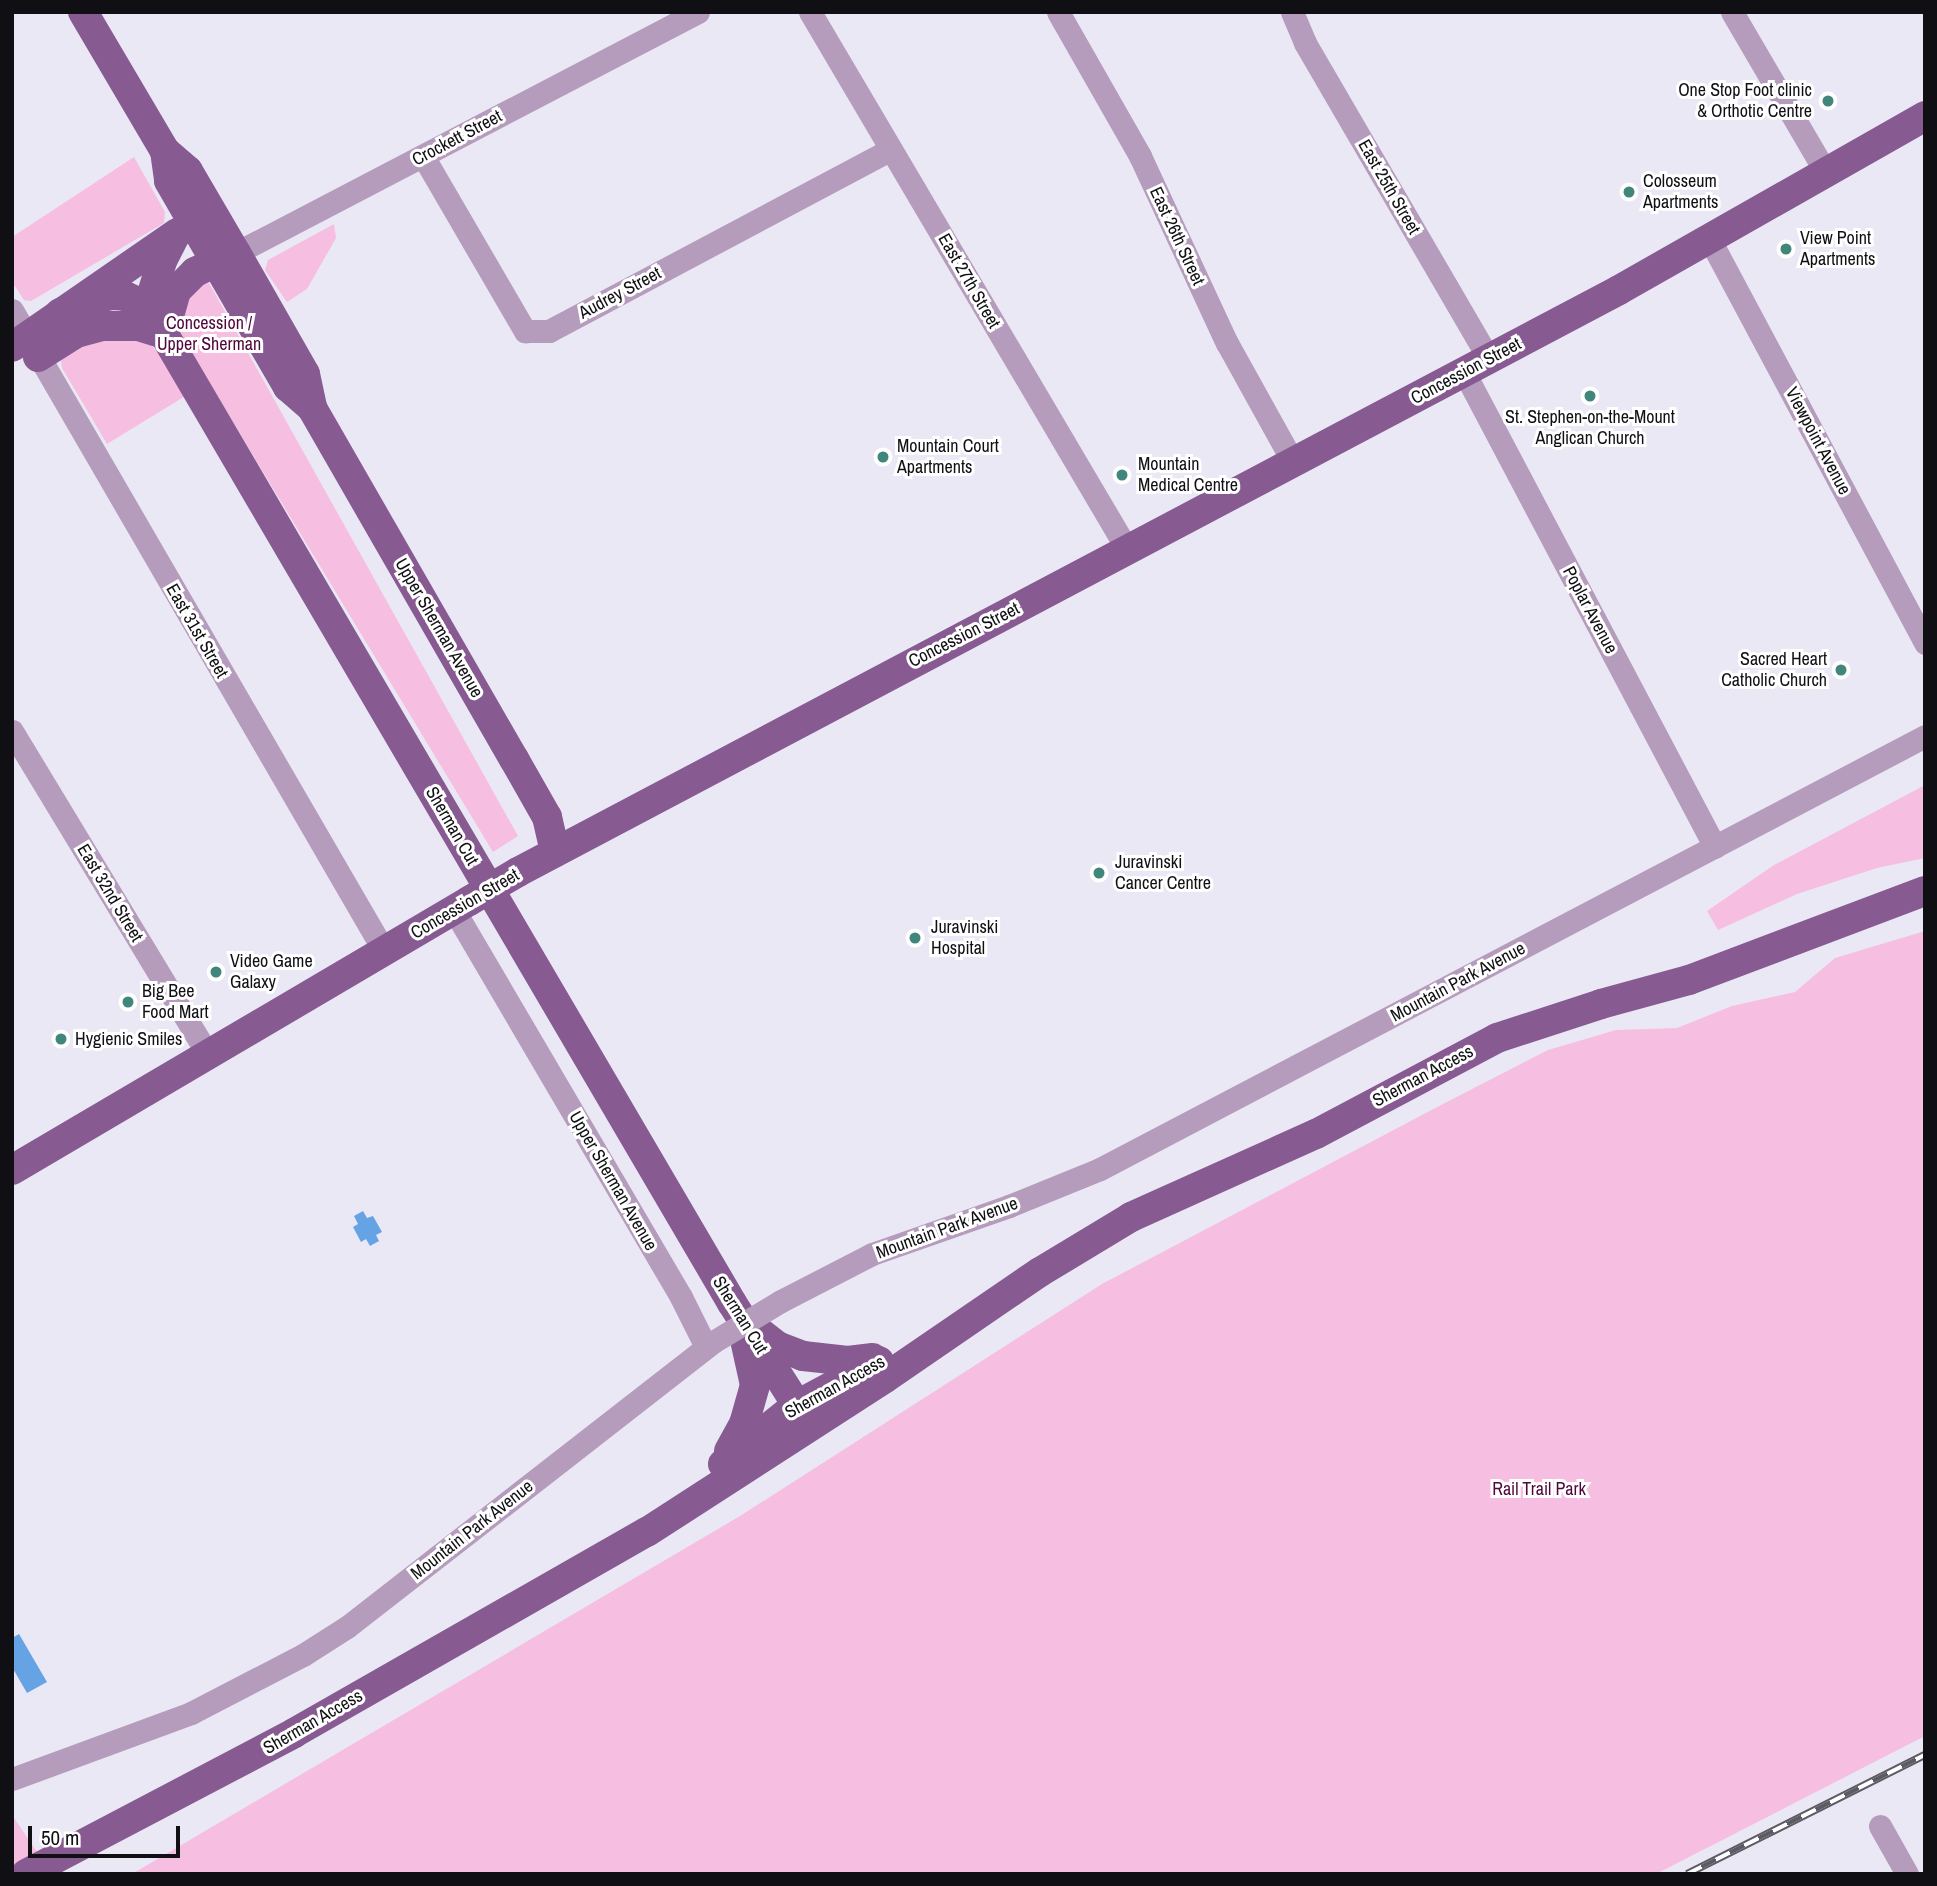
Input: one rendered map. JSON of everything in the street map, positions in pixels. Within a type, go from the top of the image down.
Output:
[{"type":"main road","name":"Upper Sherman Avenue","points":[[83,12],[165,151],[188,171],[226,258]]},
{"type":"main road","name":"Concession Street","points":[[12,1170],[518,872],[1477,366],[1710,240],[1925,116]]},
{"type":"main road","name":"Upper Sherman Avenue","points":[[165,151],[169,181],[305,373],[312,408],[547,817],[555,852]]},
{"type":"main road","points":[[164,334],[152,294],[162,261],[177,233],[180,220],[179,204],[169,181]]},
{"type":"main road","points":[[26,347],[60,313],[177,233]]},
{"type":"main road","points":[[164,334],[176,291],[190,276],[226,258]]},
{"type":"main road","points":[[60,313],[93,299],[112,295],[125,296],[138,302],[164,334]]},
{"type":"main road","points":[[26,347],[103,326],[138,326],[164,334]]},
{"type":"main road","name":"Sherman Cut","points":[[164,334],[732,1303],[803,1415]]},
{"type":"main road","name":"Sherman Access","points":[[26,1874],[294,1733],[709,1494],[803,1415],[885,1378],[952,1330],[1131,1217],[1316,1133],[1497,1038],[1601,1004],[1689,980],[1925,891]]},
{"type":"main road","points":[[732,1303],[758,1333],[777,1346],[803,1356],[848,1361],[897,1353]]},
{"type":"main road","points":[[707,1477],[729,1451],[744,1424],[755,1385],[751,1356],[732,1303]]},
{"type":"main road","name":"Sherman Access","points":[[594,1561],[627,1532],[674,1503],[707,1477],[897,1353],[952,1330]]},
{"type":"street","name":"Crockett Street","points":[[226,258],[698,12]]},
{"type":"street","name":"East 27th Street","points":[[810,12],[1127,549]]},
{"type":"street","name":"East 26th Street","points":[[1058,12],[1140,156],[1227,343],[1293,462]]},
{"type":"street","name":"East 25th Street","points":[[1292,12],[1305,43],[1477,366]]},
{"type":"street","points":[[1732,12],[1826,173]]},
{"type":"street","name":"Audrey Street","points":[[423,156],[525,331],[549,331],[891,149]]},
{"type":"street","name":"Viewpoint Avenue","points":[[1710,240],[1925,643]]},
{"type":"street","name":"East 31st Street","points":[[12,310],[26,347],[384,951]]},
{"type":"street","name":"Poplar Avenue","points":[[1477,366],[1715,847]]},
{"type":"street","name":"East 32nd Street","points":[[12,731],[208,1055]]},
{"type":"street","name":"Mountain Park Avenue","points":[[12,1779],[191,1713],[303,1655],[347,1626],[709,1344],[781,1301],[872,1254],[1009,1206],[1100,1169],[1925,736]]},
{"type":"street","name":"Upper Sherman Avenue","points":[[461,905],[709,1344]]},
{"type":"street","points":[[1880,1826],[1907,1874]]},
{"type":"green space","points":[[134,157],[165,212],[164,223],[31,301],[24,300],[12,282],[12,237]]},
{"type":"green space","name":"Concession / Upper Sherman","points":[[334,224],[336,238],[307,289],[287,302],[265,270],[268,260]]},
{"type":"green space","name":"Concession / Upper Sherman","points":[[209,283],[518,836],[493,852],[188,348],[181,332],[183,305],[203,284]]},
{"type":"green space","name":"Concession / Upper Sherman","points":[[97,335],[138,338],[152,346],[167,361],[187,395],[107,444],[62,368],[61,361],[64,354]]},
{"type":"green space","points":[[1925,785],[1925,858],[1877,868],[1797,894],[1718,930],[1707,911],[1774,865]]},
{"type":"green space","name":"Rail Trail Park","points":[[1925,931],[1925,1736],[1656,1874],[132,1874],[740,1516],[1102,1284],[1441,1105],[1548,1050],[1616,1030],[1677,1028],[1732,1006],[1795,992],[1835,958]]},
{"type":"green space","points":[[12,1815],[52,1874],[12,1874]]},
{"type":"water","points":[[363,1211],[367,1218],[373,1216],[382,1232],[376,1235],[379,1241],[370,1246],[366,1239],[361,1242],[353,1227],[358,1224],[354,1216]]},
{"type":"water","points":[[19,1634],[47,1682],[27,1693],[12,1667],[12,1638]]},
{"type":"railway","points":[[1687,1874],[1925,1755]]},
{"type":"place","name":"One Stop Foot clinic & Orthotic Centre","points":[[1828,101]]},
{"type":"place","name":"Colosseum Apartments","points":[[1629,192]]},
{"type":"place","name":"View Point Apartments","points":[[1786,249]]},
{"type":"place","name":"St. Stephen-on-the-Mount Anglican Church","points":[[1590,396]]},
{"type":"place","name":"Mountain Court Apartments","points":[[883,457]]},
{"type":"place","name":"Mountain Medical Centre","points":[[1122,475]]},
{"type":"place","name":"Sacred Heart Catholic Church","points":[[1841,670]]},
{"type":"place","name":"Juravinski Cancer Centre","points":[[1099,873]]},
{"type":"place","name":"Juravinski Hospital","points":[[915,938]]},
{"type":"place","name":"Video Game Galaxy","points":[[216,972]]},
{"type":"place","name":"Big Bee Food Mart","points":[[128,1002]]},
{"type":"place","name":"Hygienic Smiles","points":[[61,1039]]}]
